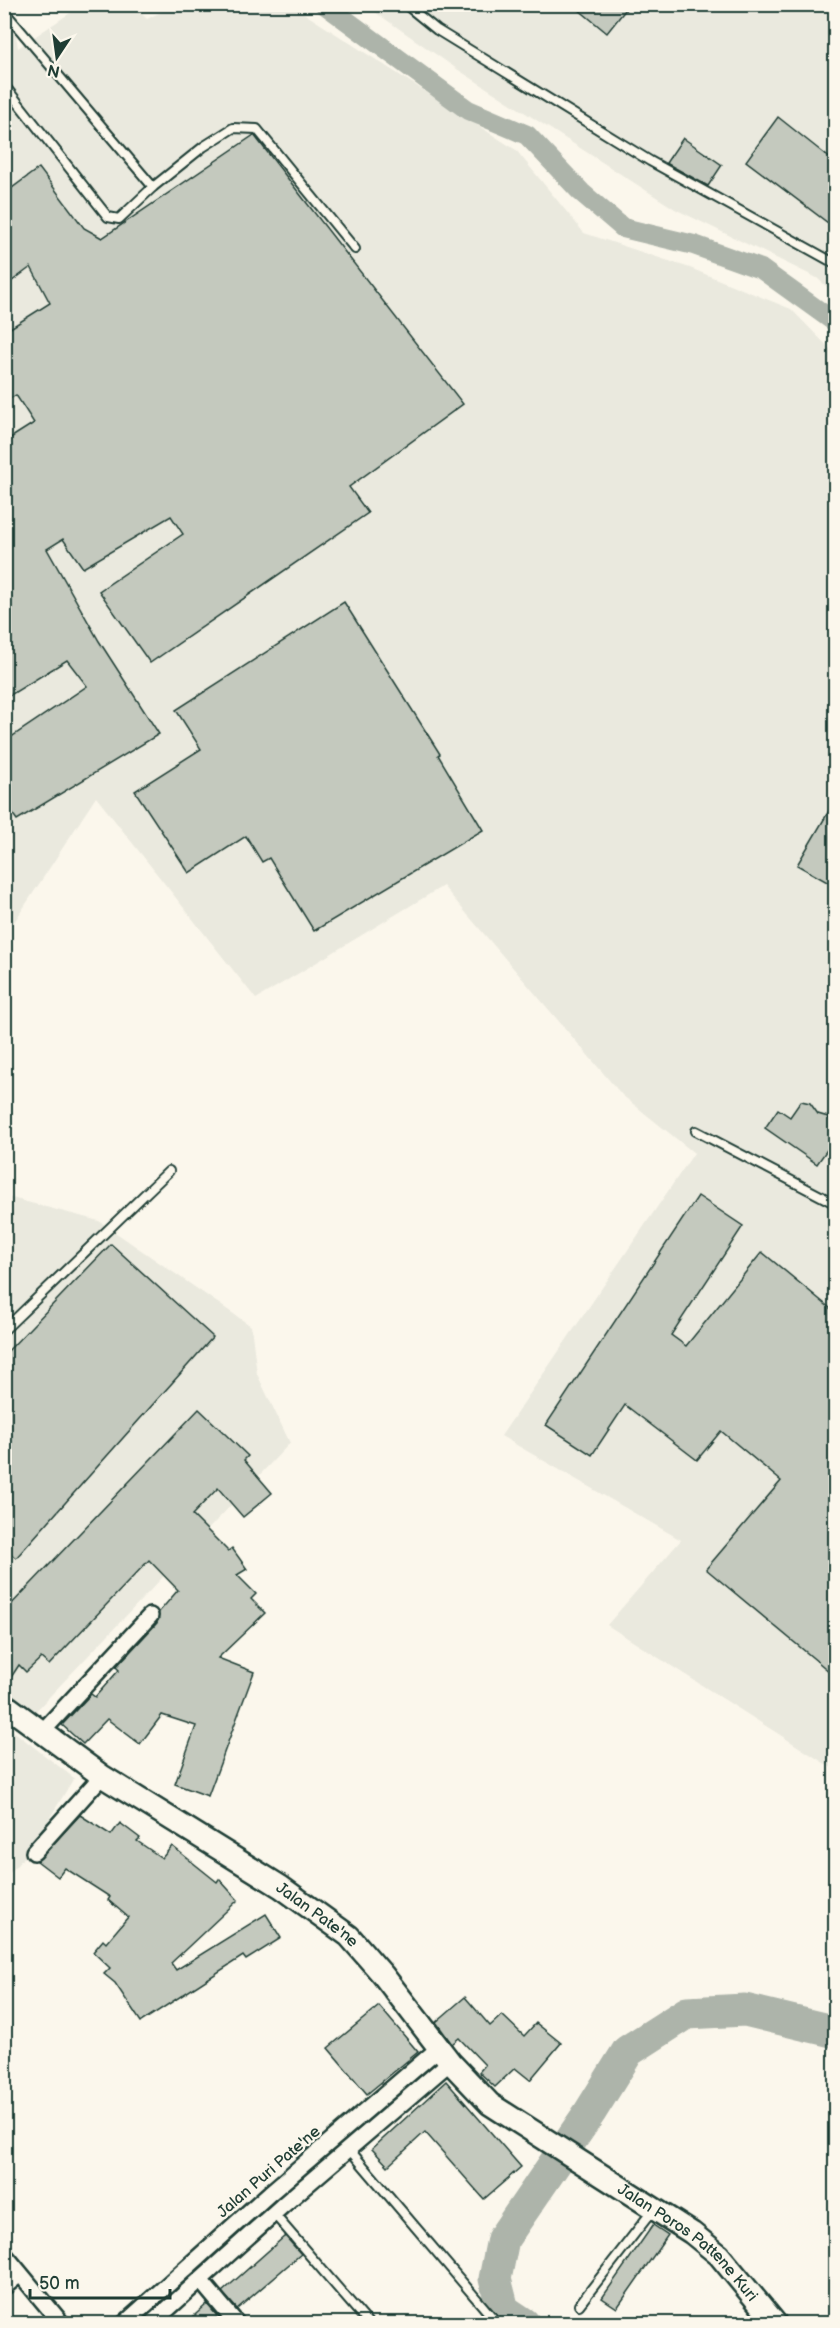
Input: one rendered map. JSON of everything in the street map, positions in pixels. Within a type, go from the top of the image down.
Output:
[{"type":"street","points":[[41,1733],[150,1616]]},
{"type":"street","name":"Jalan Pate'ne","points":[[4,1704],[102,1776],[281,1887],[349,1936],[383,1975],[445,2055],[490,2104],[590,2169]]},
{"type":"street","points":[[34,1852],[102,1776]]},
{"type":"street","points":[[151,2324],[348,2148],[445,2055]]},
{"type":"street","name":"Jalan Puri Pate'ne","points":[[124,2324],[270,2193],[445,2055]]},
{"type":"street","name":"Jalan Poros Pattene Kuri","points":[[590,2169],[692,2233],[719,2255],[776,2324]]},
{"type":"street","points":[[4,2254],[62,2324]]},
{"type":"street","points":[[4,2287],[20,2274]]},
{"type":"street","points":[[200,2280],[237,2324]]},
{"type":"lane","points":[[405,4],[437,30],[650,161],[836,264]]},
{"type":"lane","points":[[4,11],[153,187]]},
{"type":"lane","points":[[4,85],[108,217],[119,219],[153,187],[203,147],[233,128],[257,129],[355,249]]},
{"type":"lane","points":[[696,1131],[836,1204]]},
{"type":"lane","points":[[4,1330],[169,1171]]},
{"type":"lane","points":[[348,2148],[498,2324]]},
{"type":"lane","points":[[579,2305],[653,2209]]},
{"type":"lane","points":[[274,2214],[369,2324]]},
{"type":"shaded area","points":[[11,5],[18,48],[82,5],[133,5],[147,19],[175,5],[291,5],[516,150],[584,233],[690,268],[791,309],[835,354],[835,1770],[607,1625],[681,1540],[501,1436],[694,1153],[622,1095],[443,886],[256,999],[96,797],[5,936],[5,8]]},
{"type":"shaded area","points":[[365,5],[835,5],[835,294],[817,278],[675,209],[457,69]]},
{"type":"shaded area","points":[[4,1196],[99,1221],[251,1326],[257,1374],[290,1443],[33,1714],[5,1687]]},
{"type":"shaded area","points":[[4,1724],[74,1778],[29,1852],[5,1878]]},
{"type":"building","points":[[572,4],[630,4],[607,33]]},
{"type":"building","points":[[778,117],[836,163],[836,229],[746,161]]},
{"type":"building","points":[[254,135],[463,404],[349,487],[368,513],[150,663],[99,591],[183,534],[171,516],[83,568],[63,539],[47,549],[99,641],[159,734],[17,820],[4,802],[4,742],[87,686],[67,660],[4,699],[4,442],[34,423],[16,395],[4,402],[4,332],[50,303],[31,267],[4,287],[4,194],[39,168],[84,228],[102,238]]},
{"type":"building","points":[[683,138],[722,165],[708,186],[666,163]]},
{"type":"building","points":[[344,602],[440,754],[438,755],[483,830],[314,931],[269,858],[262,862],[246,836],[189,873],[135,791],[201,749],[176,710]]},
{"type":"building","points":[[836,799],[836,887],[797,865]]},
{"type":"building","points":[[801,1101],[810,1103],[818,1114],[828,1117],[836,1130],[836,1137],[817,1164],[765,1128],[778,1109],[790,1117]]},
{"type":"building","points":[[698,1196],[743,1226],[671,1335],[686,1346],[762,1252],[836,1313],[836,1677],[706,1569],[781,1481],[721,1431],[697,1460],[625,1405],[592,1455],[546,1425]]},
{"type":"building","points":[[111,1244],[213,1337],[16,1558],[4,1548],[4,1355]]},
{"type":"building","points":[[199,1409],[248,1456],[244,1460],[272,1493],[243,1517],[218,1488],[192,1515],[228,1551],[232,1548],[247,1569],[237,1575],[256,1594],[251,1599],[265,1613],[218,1658],[254,1672],[208,1796],[175,1784],[196,1726],[162,1715],[140,1744],[107,1719],[83,1744],[62,1725],[91,1694],[95,1697],[119,1670],[116,1667],[157,1623],[159,1612],[178,1590],[149,1560],[49,1665],[41,1658],[26,1672],[19,1665],[4,1688],[4,1612]]},
{"type":"building","points":[[80,1815],[111,1835],[120,1823],[140,1838],[137,1841],[162,1858],[172,1846],[217,1882],[219,1879],[238,1900],[171,1963],[176,1970],[266,1914],[281,1938],[246,1960],[243,1956],[141,2022],[115,1983],[104,1974],[110,1968],[93,1952],[103,1940],[106,1943],[128,1917],[108,1900],[110,1897],[65,1868],[58,1877],[37,1861]]},
{"type":"building","points":[[465,1997],[490,2026],[502,2015],[524,2036],[536,2023],[561,2043],[530,2080],[515,2068],[495,2087],[479,2072],[485,2065],[459,2038],[452,2044],[436,2022]]},
{"type":"building","points":[[379,2006],[418,2052],[367,2094],[328,2048]]},
{"type":"building","points":[[446,2081],[521,2167],[484,2199],[425,2132],[388,2166],[372,2149]]},
{"type":"building","points":[[653,2225],[668,2235],[617,2308],[602,2298]]},
{"type":"building","points":[[285,2236],[301,2254],[237,2309],[222,2292]]},
{"type":"building","points":[[207,2304],[222,2322],[220,2324],[185,2324]]},
{"type":"waterway","points":[[324,4],[468,110],[527,135],[581,192],[623,228],[694,245],[761,269],[836,323]]},
{"type":"waterway","points":[[524,2324],[503,2310],[495,2279],[503,2239],[590,2112],[628,2051],[687,2013],[745,2010],[836,2032]]}]
